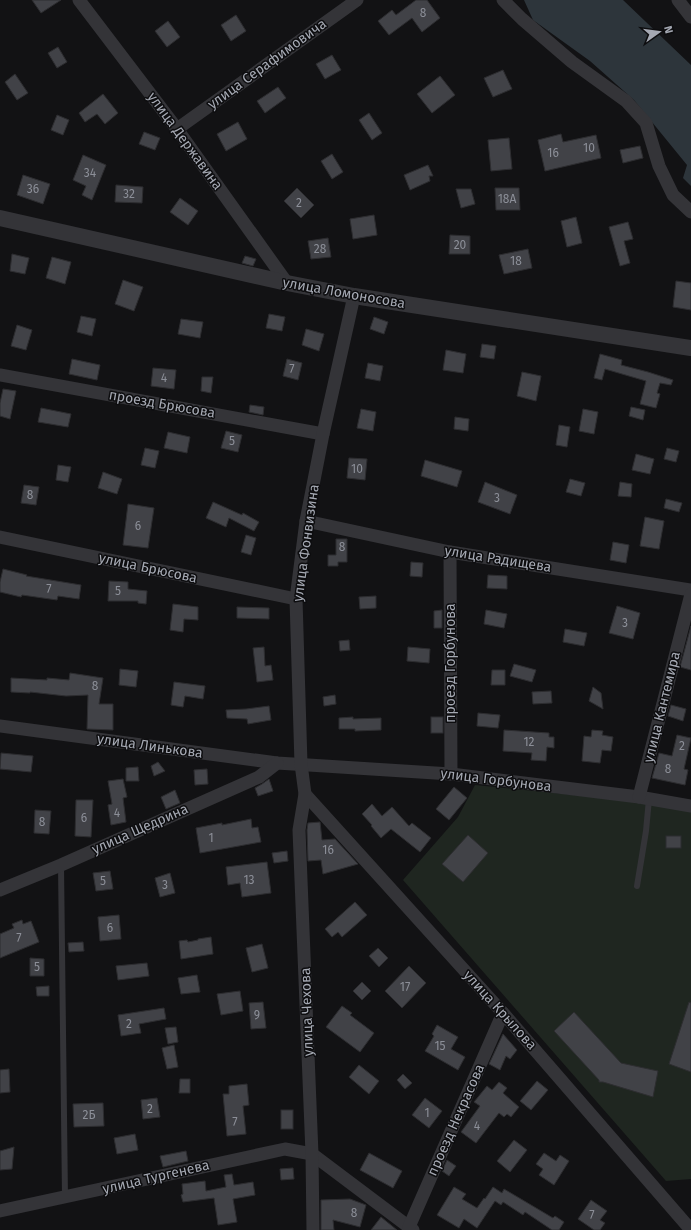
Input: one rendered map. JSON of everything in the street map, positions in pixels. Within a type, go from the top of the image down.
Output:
[{"type":"street","name":"улица Державина","points":[[79,0],[177,129],[287,283]]},
{"type":"street","name":"улица Серафимовича","points":[[177,129],[357,0]]},
{"type":"street","points":[[503,0],[522,19],[572,62],[626,101],[646,123],[659,166],[673,195],[691,212]]},
{"type":"street","points":[[678,0],[691,17]]},
{"type":"street","name":"улица Ломоносова","points":[[0,218],[287,283],[354,296],[691,348]]},
{"type":"street","name":"улица Фонвизина","points":[[305,794],[300,764],[296,599],[306,521],[323,434],[354,296]]},
{"type":"street","name":"проезд Брюсова","points":[[0,375],[323,434]]},
{"type":"street","name":"улица Радищева","points":[[306,521],[450,552],[691,590]]},
{"type":"street","name":"улица Брюсова","points":[[0,537],[296,599]]},
{"type":"street","name":"проезд Горбунова","points":[[450,552],[451,774]]},
{"type":"street","name":"улица Кантемира","points":[[644,798],[691,594]]},
{"type":"street","name":"улица Линькова","points":[[0,726],[300,764]]},
{"type":"street","name":"улица Щедрина","points":[[0,890],[61,865],[259,777],[277,762]]},
{"type":"street","name":"улица Горбунова","points":[[300,764],[451,774],[644,798],[691,806]]},
{"type":"street","name":"улица Крылова","points":[[305,794],[503,1013],[691,1230]]},
{"type":"street","name":"улица Чехова","points":[[305,794],[299,830],[312,1154],[313,1230]]},
{"type":"street","name":"проезд Некрасова","points":[[411,1228],[503,1013]]},
{"type":"street","name":"улица Тургенева","points":[[0,1211],[66,1198],[285,1148],[312,1154]]},
{"type":"street","points":[[312,1154],[411,1228]]},
{"type":"lane","points":[[637,886],[644,825],[644,798]]},
{"type":"lane","points":[[61,865],[66,1198]]},
{"type":"shaded area","points":[[524,0],[623,0],[691,65],[691,186],[683,178],[687,165],[634,100],[590,61],[533,20]]},
{"type":"shaded area","points":[[475,785],[672,805],[691,810],[691,1179],[666,1181],[403,880],[458,817]]},
{"type":"building","points":[[32,0],[61,0],[41,13]]},
{"type":"building","points":[[416,0],[427,0],[440,18],[422,32],[412,18],[389,35],[378,21],[392,10],[396,15]]},
{"type":"building","points":[[236,15],[246,31],[231,41],[221,25]]},
{"type":"building","points":[[168,21],[180,37],[167,47],[155,31]]},
{"type":"building","points":[[58,47],[67,62],[57,68],[48,53]]},
{"type":"building","points":[[332,55],[341,70],[325,79],[316,64]]},
{"type":"building","points":[[503,70],[512,89],[493,97],[484,78]]},
{"type":"building","points":[[15,74],[28,93],[17,100],[5,82]]},
{"type":"building","points":[[440,76],[455,95],[432,113],[417,94]]},
{"type":"building","points":[[278,87],[286,98],[265,113],[257,101]]},
{"type":"building","points":[[103,94],[118,113],[105,124],[97,114],[85,122],[79,113]]},
{"type":"building","points":[[369,113],[382,133],[372,140],[359,120]]},
{"type":"building","points":[[57,115],[69,120],[63,135],[51,130]]},
{"type":"building","points":[[238,122],[247,139],[226,151],[217,134]]},
{"type":"building","points":[[144,132],[160,138],[155,150],[139,144]]},
{"type":"building","points":[[561,134],[563,142],[596,135],[601,158],[545,171],[538,140]]},
{"type":"building","points":[[509,138],[512,169],[491,171],[488,140]]},
{"type":"building","points":[[640,146],[643,158],[623,163],[620,150]]},
{"type":"building","points":[[332,154],[343,172],[332,179],[321,161]]},
{"type":"building","points":[[83,155],[106,165],[92,200],[82,195],[86,186],[73,180]]},
{"type":"building","points":[[428,165],[433,176],[429,176],[430,181],[410,190],[404,175]]},
{"type":"building","points":[[23,175],[50,184],[43,204],[17,195]]},
{"type":"building","points":[[116,185],[143,187],[142,203],[115,202]]},
{"type":"building","points":[[297,188],[314,205],[301,218],[284,201]]},
{"type":"building","points":[[495,188],[519,188],[520,210],[496,210]]},
{"type":"building","points":[[456,189],[471,189],[475,204],[461,208]]},
{"type":"building","points":[[180,198],[198,211],[188,225],[170,212]]},
{"type":"building","points":[[374,215],[377,235],[353,239],[350,219]]},
{"type":"building","points":[[576,217],[582,243],[567,247],[561,221]]},
{"type":"building","points":[[628,222],[633,239],[624,241],[630,263],[620,266],[609,227]]},
{"type":"building","points":[[450,235],[470,236],[470,254],[449,254]]},
{"type":"building","points":[[328,238],[331,257],[311,259],[308,241]]},
{"type":"building","points":[[528,249],[532,268],[504,274],[499,255]]},
{"type":"building","points":[[12,254],[29,258],[25,274],[10,271]]},
{"type":"building","points":[[245,256],[256,259],[253,266],[242,263]]},
{"type":"building","points":[[52,257],[71,262],[65,284],[46,278]]},
{"type":"building","points":[[123,280],[143,287],[134,311],[115,304]]},
{"type":"building","points":[[676,281],[691,283],[691,310],[673,307]]},
{"type":"building","points":[[269,314],[285,317],[282,331],[266,328]]},
{"type":"building","points":[[81,316],[96,319],[92,336],[77,332]]},
{"type":"building","points":[[374,317],[388,322],[384,334],[370,329]]},
{"type":"building","points":[[181,319],[203,322],[200,338],[178,334]]},
{"type":"building","points":[[17,325],[32,330],[26,350],[11,346]]},
{"type":"building","points":[[306,329],[324,334],[319,351],[302,345]]},
{"type":"building","points":[[482,344],[496,346],[494,359],[480,357]]},
{"type":"building","points":[[446,350],[466,354],[463,373],[443,370]]},
{"type":"building","points":[[600,354],[622,360],[621,365],[673,380],[671,385],[660,383],[657,393],[660,394],[656,408],[640,404],[646,381],[605,369],[602,380],[594,378]]},
{"type":"building","points":[[72,359],[100,365],[97,380],[69,374]]},
{"type":"building","points":[[287,359],[302,363],[298,380],[283,376]]},
{"type":"building","points":[[368,363],[383,366],[380,381],[365,378]]},
{"type":"building","points":[[153,368],[176,370],[174,389],[151,386]]},
{"type":"building","points":[[522,372],[541,376],[536,401],[517,396]]},
{"type":"building","points":[[202,377],[213,377],[211,393],[201,391]]},
{"type":"building","points":[[3,389],[16,391],[10,419],[0,416],[0,403]]},
{"type":"building","points":[[250,405],[264,407],[263,415],[249,412]]},
{"type":"building","points":[[631,407],[645,410],[643,420],[629,416]]},
{"type":"building","points":[[41,408],[71,414],[68,427],[38,422]]},
{"type":"building","points":[[361,409],[376,412],[373,431],[357,428]]},
{"type":"building","points":[[583,409],[598,412],[594,434],[579,431]]},
{"type":"building","points":[[455,417],[469,419],[468,431],[454,429]]},
{"type":"building","points":[[559,425],[570,427],[567,447],[556,445]]},
{"type":"building","points":[[226,431],[242,435],[238,452],[221,448]]},
{"type":"building","points":[[168,432],[190,437],[187,453],[164,448]]},
{"type":"building","points":[[145,448],[159,451],[155,468],[141,465]]},
{"type":"building","points":[[667,448],[679,451],[676,462],[664,459]]},
{"type":"building","points":[[636,454],[654,459],[650,474],[632,470]]},
{"type":"building","points":[[349,458],[367,459],[365,480],[347,478]]},
{"type":"building","points":[[425,460],[462,471],[457,487],[421,476]]},
{"type":"building","points":[[58,465],[71,467],[68,482],[56,480]]},
{"type":"building","points":[[103,472],[122,479],[117,494],[98,488]]},
{"type":"building","points":[[570,479],[585,483],[581,496],[566,492]]},
{"type":"building","points":[[485,482],[517,495],[510,514],[478,502]]},
{"type":"building","points":[[620,482],[632,484],[631,497],[618,496]]},
{"type":"building","points":[[24,485],[39,487],[36,505],[21,503]]},
{"type":"building","points":[[666,499],[682,503],[679,512],[664,508]]},
{"type":"building","points":[[213,502],[242,515],[243,513],[259,522],[254,531],[229,518],[226,527],[206,518]]},
{"type":"building","points":[[128,504],[154,508],[148,548],[123,545]]},
{"type":"building","points":[[645,517],[664,521],[659,549],[640,546]]},
{"type":"building","points":[[246,535],[256,538],[251,555],[241,552]]},
{"type":"building","points":[[336,539],[347,539],[347,562],[338,562],[338,566],[328,566],[328,555],[336,555]]},
{"type":"building","points":[[613,542],[629,545],[626,563],[610,560]]},
{"type":"building","points":[[411,562],[423,563],[422,577],[410,576]]},
{"type":"building","points":[[3,569],[27,575],[26,576],[81,585],[79,599],[58,596],[57,600],[22,595],[21,597],[0,592],[0,582]]},
{"type":"building","points":[[488,575],[507,576],[507,589],[487,588]]},
{"type":"building","points":[[109,581],[128,582],[128,589],[147,591],[146,604],[138,603],[138,601],[108,601]]},
{"type":"building","points":[[376,596],[376,608],[360,609],[359,597]]},
{"type":"building","points":[[173,604],[198,607],[198,620],[184,619],[183,632],[170,630]]},
{"type":"building","points":[[617,606],[640,613],[633,639],[609,633]]},
{"type":"building","points":[[237,607],[269,608],[269,619],[237,618]]},
{"type":"building","points":[[442,610],[442,628],[434,628],[434,611]]},
{"type":"building","points":[[486,610],[507,614],[504,628],[484,624]]},
{"type":"building","points":[[691,626],[691,670],[680,667]]},
{"type":"building","points":[[565,629],[587,633],[584,646],[563,642]]},
{"type":"building","points":[[349,640],[350,650],[340,651],[339,641]]},
{"type":"building","points":[[264,647],[265,666],[271,665],[273,680],[257,682],[253,648]]},
{"type":"building","points":[[408,647],[430,649],[429,663],[407,661]]},
{"type":"building","points":[[514,664],[536,670],[532,682],[510,676]]},
{"type":"building","points":[[120,669],[138,671],[136,687],[119,685]]},
{"type":"building","points":[[492,670],[505,670],[505,685],[491,685]]},
{"type":"building","points":[[70,673],[103,678],[99,704],[113,704],[113,730],[87,729],[88,695],[66,696],[30,692],[11,692],[11,678],[47,680],[47,678],[69,680]]},
{"type":"building","points":[[174,682],[205,686],[203,699],[185,696],[183,707],[171,705]]},
{"type":"building","points":[[593,687],[601,693],[603,709],[589,701]]},
{"type":"building","points":[[551,691],[552,703],[533,704],[532,692]]},
{"type":"building","points":[[335,695],[336,704],[324,706],[323,697]]},
{"type":"building","points":[[671,705],[686,709],[683,721],[668,716]]},
{"type":"building","points":[[269,706],[271,720],[248,724],[247,719],[227,718],[226,710]]},
{"type":"building","points":[[478,713],[500,715],[498,728],[477,726]]},
{"type":"building","points":[[353,717],[353,719],[381,718],[381,730],[355,731],[355,729],[339,729],[339,718]]},
{"type":"building","points":[[431,717],[443,717],[443,733],[431,733]]},
{"type":"building","points":[[504,730],[549,733],[549,737],[554,737],[554,748],[547,747],[546,761],[531,760],[532,753],[503,751]]},
{"type":"building","points":[[592,730],[603,731],[602,735],[613,737],[611,751],[602,750],[600,763],[582,761],[584,736],[591,737]]},
{"type":"building","points":[[677,735],[691,738],[684,769],[688,770],[685,785],[652,778],[659,753],[672,756]]},
{"type":"building","points":[[1,753],[33,756],[31,772],[0,769]]},
{"type":"building","points":[[158,762],[165,771],[154,776],[151,766]]},
{"type":"building","points":[[138,767],[139,781],[126,781],[126,768]]},
{"type":"building","points":[[207,769],[208,784],[195,785],[194,770]]},
{"type":"building","points":[[123,779],[127,797],[123,798],[126,822],[111,825],[108,805],[112,804],[108,781]]},
{"type":"building","points":[[269,779],[273,791],[258,796],[255,788]]},
{"type":"building","points":[[454,787],[467,798],[449,820],[436,809]]},
{"type":"building","points":[[175,790],[180,803],[166,809],[161,797]]},
{"type":"building","points":[[76,800],[93,800],[91,837],[75,836]]},
{"type":"building","points":[[372,804],[382,816],[392,807],[409,826],[412,823],[431,838],[420,852],[391,829],[381,838],[362,814]]},
{"type":"building","points":[[35,810],[51,811],[49,834],[34,833]]},
{"type":"building","points":[[251,819],[252,828],[258,827],[261,842],[200,853],[196,828],[222,823],[222,825]]},
{"type":"building","points":[[320,822],[322,840],[335,839],[358,864],[323,874],[321,860],[308,861],[308,823]]},
{"type":"building","points":[[468,835],[488,853],[463,882],[442,864]]},
{"type":"building","points":[[666,836],[681,836],[681,848],[666,848]]},
{"type":"building","points":[[287,851],[288,861],[274,863],[272,853]]},
{"type":"building","points":[[267,862],[271,893],[242,897],[240,883],[228,885],[226,867]]},
{"type":"building","points":[[110,871],[113,889],[96,891],[93,873]]},
{"type":"building","points":[[170,873],[175,893],[160,897],[155,878]]},
{"type":"building","points":[[355,902],[367,915],[342,937],[338,932],[332,937],[325,929]]},
{"type":"building","points":[[119,915],[121,939],[100,941],[98,917]]},
{"type":"building","points":[[22,920],[23,924],[31,921],[39,942],[0,958],[0,934],[14,928],[12,924]]},
{"type":"building","points":[[211,937],[213,954],[181,959],[179,941],[187,940],[188,942]]},
{"type":"building","points":[[83,942],[84,951],[69,952],[68,943]]},
{"type":"building","points":[[262,944],[268,968],[252,972],[246,948]]},
{"type":"building","points":[[378,948],[388,958],[379,967],[369,956]]},
{"type":"building","points":[[30,958],[44,959],[44,976],[30,976]]},
{"type":"building","points":[[147,963],[149,976],[118,980],[116,966]]},
{"type":"building","points":[[409,966],[426,983],[402,1008],[385,991]]},
{"type":"building","points":[[197,975],[200,992],[181,994],[178,978]]},
{"type":"building","points":[[362,982],[371,991],[362,1000],[353,991]]},
{"type":"building","points":[[49,986],[49,996],[37,996],[36,987]]},
{"type":"building","points":[[240,991],[243,1011],[221,1015],[217,994]]},
{"type":"building","points":[[263,1002],[266,1028],[251,1029],[249,1003]]},
{"type":"building","points":[[689,1002],[691,1003],[691,1072],[669,1064]]},
{"type":"building","points":[[342,1006],[352,1013],[350,1015],[374,1033],[360,1052],[326,1027]]},
{"type":"building","points":[[164,1008],[166,1019],[139,1024],[141,1033],[121,1036],[118,1015]]},
{"type":"building","points":[[574,1012],[621,1063],[658,1071],[653,1097],[599,1082],[599,1080],[554,1031]]},
{"type":"building","points":[[437,1025],[458,1037],[451,1049],[465,1057],[458,1070],[425,1051],[434,1036],[432,1034]]},
{"type":"building","points":[[176,1027],[178,1042],[168,1044],[165,1028]]},
{"type":"building","points":[[503,1034],[517,1050],[510,1059],[506,1056],[500,1070],[489,1064]]},
{"type":"building","points":[[174,1045],[178,1067],[167,1069],[162,1048]]},
{"type":"building","points":[[359,1065],[379,1081],[369,1094],[349,1077]]},
{"type":"building","points":[[9,1069],[10,1092],[0,1093],[0,1070]]},
{"type":"building","points":[[403,1074],[412,1083],[405,1089],[397,1080]]},
{"type":"building","points":[[180,1079],[190,1079],[190,1093],[179,1093]]},
{"type":"building","points":[[537,1081],[548,1090],[531,1110],[520,1101]]},
{"type":"building","points":[[499,1082],[507,1088],[503,1093],[519,1107],[511,1117],[507,1114],[504,1117],[499,1113],[476,1143],[461,1132],[480,1106],[474,1102],[487,1086],[492,1090]]},
{"type":"building","points":[[247,1084],[249,1105],[243,1106],[246,1134],[227,1136],[223,1094],[229,1094],[229,1086]]},
{"type":"building","points":[[157,1098],[160,1117],[143,1119],[141,1100]]},
{"type":"building","points":[[425,1098],[442,1111],[429,1128],[412,1115]]},
{"type":"building","points":[[103,1103],[104,1126],[74,1127],[73,1104]]},
{"type":"building","points":[[281,1110],[293,1110],[293,1129],[281,1129]]},
{"type":"building","points":[[135,1134],[138,1150],[117,1154],[114,1138]]},
{"type":"building","points":[[514,1140],[527,1150],[510,1172],[497,1161]]},
{"type":"building","points":[[14,1147],[12,1169],[0,1170],[0,1151]]},
{"type":"building","points":[[186,1151],[188,1161],[163,1167],[160,1156]]},
{"type":"building","points":[[369,1153],[402,1171],[393,1188],[360,1170]]},
{"type":"building","points":[[544,1153],[556,1161],[560,1155],[569,1161],[554,1185],[539,1175],[543,1169],[536,1164]]},
{"type":"building","points":[[447,1160],[456,1166],[449,1176],[442,1171]]},
{"type":"building","points":[[293,1168],[294,1179],[281,1180],[280,1169]]},
{"type":"building","points":[[232,1174],[234,1185],[253,1182],[255,1195],[233,1199],[237,1222],[218,1225],[214,1198],[183,1202],[181,1195],[183,1194],[182,1184],[205,1181],[206,1191],[226,1187],[224,1175]]},
{"type":"building","points":[[454,1187],[466,1194],[462,1199],[477,1208],[493,1187],[502,1193],[504,1189],[553,1218],[555,1216],[564,1222],[559,1230],[552,1230],[525,1212],[523,1215],[503,1202],[501,1205],[495,1201],[477,1228],[464,1219],[459,1228],[437,1215]]},
{"type":"building","points":[[350,1199],[366,1205],[360,1227],[333,1220],[334,1230],[321,1230],[321,1200]]},
{"type":"building","points":[[591,1200],[607,1211],[600,1220],[605,1223],[600,1230],[594,1230],[578,1219]]},
{"type":"building","points":[[381,1217],[397,1230],[371,1230]]}]
